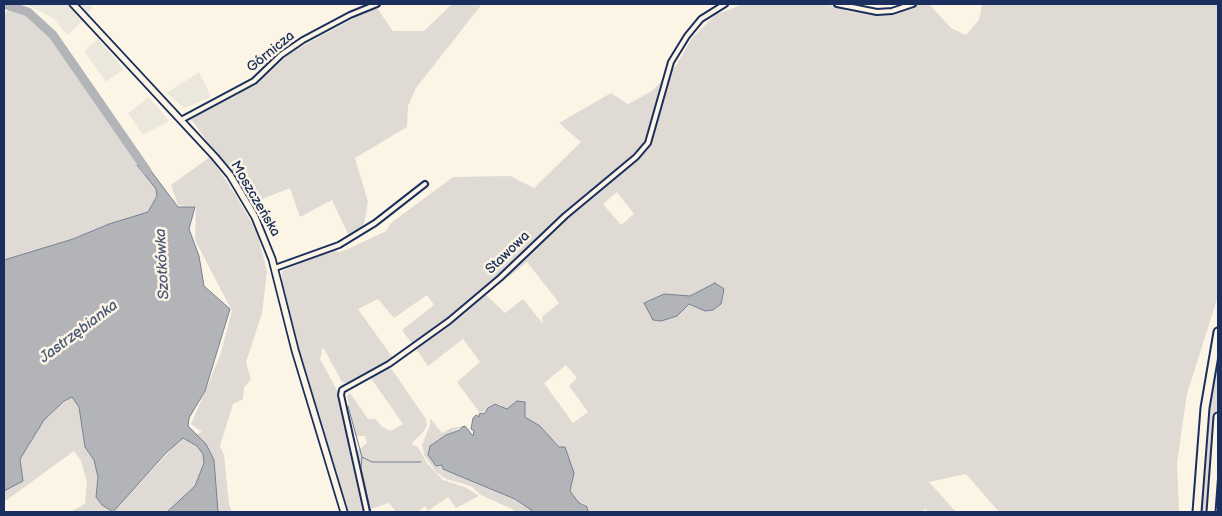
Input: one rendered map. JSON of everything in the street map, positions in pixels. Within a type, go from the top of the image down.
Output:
[{"type":"highway","points":[[1197,512],[1202,441],[1218,332]]},
{"type":"highway","points":[[1211,512],[1218,417]]},
{"type":"street","name":"Moszczeńska","points":[[73,4],[230,175],[259,226],[275,268],[295,350],[344,512]]},
{"type":"street","name":"Górnicza","points":[[181,120],[254,81],[281,55],[303,40],[377,4]]},
{"type":"street","name":"Stawowa","points":[[367,512],[341,395],[342,390],[389,364],[448,321],[500,278],[565,216],[636,158],[648,143],[671,62],[687,36],[701,19],[725,4]]},
{"type":"street","points":[[837,4],[877,12],[892,11],[913,4]]},
{"type":"street","points":[[275,268],[338,245],[375,223],[425,184]]},
{"type":"shaded area","points":[[27,4],[90,4],[93,8],[82,17],[84,20],[67,35],[54,19]]},
{"type":"shaded area","points":[[452,4],[482,4],[416,88],[408,106],[407,127],[355,158],[368,202],[364,224],[349,236],[332,200],[300,217],[290,188],[252,203],[191,119],[256,85],[290,53],[356,17],[377,8],[393,31],[424,31]]},
{"type":"shaded area","points":[[826,4],[851,12],[878,14],[894,13],[919,4],[929,4],[951,28],[966,35],[979,20],[982,4],[1218,4],[1218,296],[1187,394],[1177,463],[1179,512],[999,512],[966,474],[929,482],[956,512],[928,512],[926,509],[920,512],[588,512],[583,503],[578,502],[570,491],[573,479],[560,447],[540,426],[525,417],[526,411],[517,401],[507,409],[503,409],[500,404],[480,413],[457,382],[480,362],[463,339],[428,366],[416,349],[486,295],[505,313],[523,299],[543,324],[542,317],[559,303],[527,262],[509,277],[506,275],[563,219],[562,217],[500,276],[413,345],[402,330],[434,305],[427,295],[394,318],[378,299],[358,309],[393,358],[367,374],[346,383],[342,382],[323,347],[320,359],[338,392],[365,512],[346,512],[297,346],[282,282],[282,271],[332,250],[339,252],[348,249],[386,231],[391,223],[453,177],[510,176],[534,188],[581,142],[559,123],[611,93],[628,104],[652,91],[675,67],[692,38],[715,15],[741,5]],"holes":[[[617,192],[634,214],[621,225],[603,204]],[[715,283],[721,304],[713,310],[705,311],[689,304],[677,316],[664,294],[690,296]],[[566,365],[577,378],[569,386],[588,412],[573,423],[544,383]]]},
{"type":"shaded area","points":[[10,7],[31,18],[49,33],[127,144],[137,165],[156,189],[157,196],[148,212],[109,224],[73,239],[4,260],[4,15]]},
{"type":"shaded area","points":[[98,39],[124,69],[106,82],[84,51]]},
{"type":"shaded area","points":[[199,72],[211,97],[184,108],[167,93]]},
{"type":"shaded area","points":[[149,97],[169,121],[143,135],[128,113]]},
{"type":"shaded area","points":[[210,157],[235,194],[257,232],[267,271],[262,313],[246,362],[251,380],[244,387],[243,399],[233,404],[220,446],[224,455],[229,505],[232,512],[218,512],[214,460],[206,444],[196,434],[202,432],[191,424],[220,356],[232,311],[195,240],[196,207],[178,205],[171,185]]},
{"type":"shaded area","points":[[1218,351],[1218,396],[1208,512],[1201,512],[1206,435]]},
{"type":"shaded area","points":[[388,367],[393,371],[426,419],[427,426],[411,444],[418,447],[427,463],[443,480],[465,487],[479,496],[456,508],[448,497],[428,511],[425,506],[417,512],[396,512],[389,503],[371,509],[357,451],[367,443],[365,436],[355,436],[347,396],[350,393],[368,419],[376,419],[381,426],[390,431],[403,424],[370,377]]},
{"type":"shaded area","points":[[72,397],[79,407],[85,447],[94,460],[98,477],[96,497],[102,505],[112,512],[70,512],[85,504],[87,482],[81,461],[74,451],[4,502],[4,491],[22,481],[20,459],[44,420],[64,401]]},
{"type":"shaded area","points":[[430,418],[442,433],[451,428],[465,426],[446,435],[428,455],[436,466],[442,465],[443,469],[515,499],[534,512],[518,512],[481,495],[471,486],[446,479],[436,472],[424,455],[422,445],[430,425]]},
{"type":"shaded area","points":[[182,438],[197,446],[203,454],[204,463],[195,486],[167,512],[113,512]]},
{"type":"water","name":"Jastrzębianka","points":[[142,159],[178,207],[195,207],[189,229],[199,256],[204,286],[230,309],[205,391],[189,418],[188,426],[206,444],[214,460],[218,512],[167,512],[195,486],[204,463],[203,454],[197,446],[183,438],[166,453],[113,512],[102,505],[96,497],[98,477],[94,460],[85,447],[79,407],[72,397],[64,401],[44,420],[20,459],[23,481],[4,491],[4,260],[73,239],[109,224],[148,212],[157,196],[156,189],[137,165]]},
{"type":"water","points":[[715,283],[724,289],[721,304],[713,310],[705,311],[689,304],[677,316],[661,321],[653,320],[644,303],[664,294],[690,296]]},
{"type":"water","points":[[517,401],[525,402],[525,417],[540,426],[559,447],[565,447],[574,473],[570,491],[578,502],[587,507],[588,512],[534,512],[515,499],[443,469],[442,465],[436,466],[428,455],[430,446],[446,435],[460,430],[462,427],[465,426],[473,436],[474,431],[471,429],[473,418],[476,415],[479,417],[479,414],[485,413],[488,408],[495,404],[507,409]]},
{"type":"waterway","name":"Szotkówka","points":[[4,4],[28,12],[53,35],[147,171]]},
{"type":"waterway","points":[[348,406],[362,457]]},
{"type":"waterway","points":[[371,512],[361,468],[362,457],[372,462],[421,462]]}]
